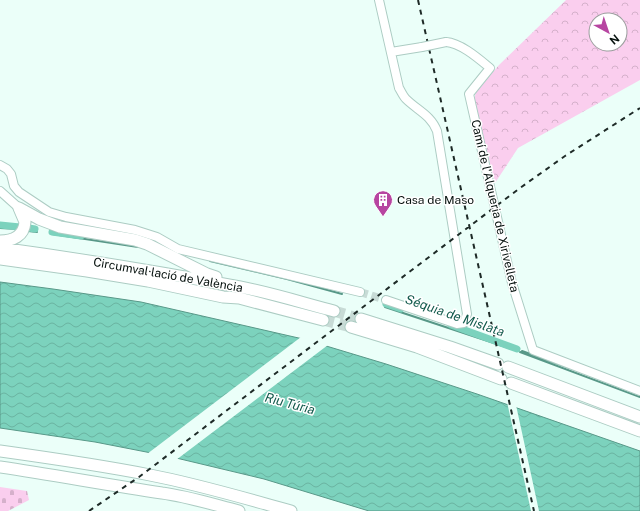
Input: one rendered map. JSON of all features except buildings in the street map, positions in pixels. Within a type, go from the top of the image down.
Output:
[{"type":"highway","points":[[0,240],[12,240],[22,232],[25,222],[19,208]]},
{"type":"highway","points":[[19,208],[39,219],[60,227],[141,242],[207,274],[227,280],[240,287]]},
{"type":"highway","name":"Circumval·lació de València","points":[[0,248],[173,274],[240,287],[334,311]]},
{"type":"highway","name":"Circumval·lació de València","points":[[0,259],[87,271],[148,281],[223,297],[239,298],[323,320]]},
{"type":"highway","points":[[85,260],[98,265],[224,292],[239,298]]},
{"type":"highway","points":[[361,319],[450,347],[640,417]]},
{"type":"highway","points":[[350,327],[417,347],[640,431]]},
{"type":"highway","points":[[0,451],[78,462],[151,475],[291,511]]},
{"type":"highway","points":[[0,460],[77,472],[149,486],[163,492],[239,511]]},
{"type":"highway","points":[[0,467],[76,478],[148,492],[163,492]]},
{"type":"street","points":[[379,0],[399,88],[406,98],[427,115],[434,123],[437,131],[467,314],[464,323],[457,324],[386,300]]},
{"type":"street","name":"Camí de l'Alqueria de Xirivelleta","points":[[391,52],[453,42],[490,68],[469,94],[512,283],[533,350],[640,391]]},
{"type":"street","points":[[0,165],[11,174],[14,186],[19,192],[49,212],[66,217],[135,230],[157,237],[178,249],[360,292]]},
{"type":"street","points":[[0,190],[19,208]]},
{"type":"green space","points":[[566,0],[640,0],[640,80],[518,148],[495,183],[474,100],[476,92],[499,65]]},
{"type":"green space","points":[[0,487],[27,491],[29,500],[8,511],[0,511]]},
{"type":"water","name":"Riu Túria","points":[[0,282],[141,302],[303,339],[477,394],[640,451],[640,511],[369,511],[264,479],[172,457],[95,442],[0,428]]},
{"type":"pier","points":[[301,337],[328,345],[176,460],[147,454]]},
{"type":"pier","points":[[507,402],[516,405],[539,511],[531,511]]},
{"type":"waterway","name":"Séquia de Mislata","points":[[0,225],[20,227]]},
{"type":"waterway","name":"Séquia de Mislata","points":[[0,228],[19,229]]},
{"type":"waterway","name":"Séquia de Mislata","points":[[29,228],[35,229]]},
{"type":"waterway","name":"Séquia de Mislata","points":[[28,231],[37,232]]},
{"type":"waterway","name":"Séquia de Mislata","points":[[52,232],[81,236]]},
{"type":"waterway","name":"Séquia de Mislata","points":[[52,234],[138,247]]},
{"type":"waterway","name":"Séquia de Mislata","points":[[210,261],[287,279],[342,294]]},
{"type":"waterway","name":"Séquia de Mislata","points":[[386,304],[401,309]]},
{"type":"waterway","name":"Séquia de Mislata","points":[[385,307],[515,350]]},
{"type":"waterway","name":"Séquia de Mislata","points":[[451,325],[517,349]]},
{"type":"waterway","name":"Séquia de Mislata","points":[[522,351],[570,368]]},
{"type":"waterway","name":"Séquia de Mislata","points":[[520,352],[640,397]]},
{"type":"tunnel","points":[[360,292],[386,300]]},
{"type":"tunnel","points":[[334,311],[361,319]]},
{"type":"tunnel","points":[[323,320],[351,327]]},
{"type":"railway","points":[[418,0],[534,511]]},
{"type":"railway","points":[[89,511],[139,477],[520,188],[565,156],[640,108]]},
{"type":"place","name":"Casa de Maso","points":[[383,217]]}]
